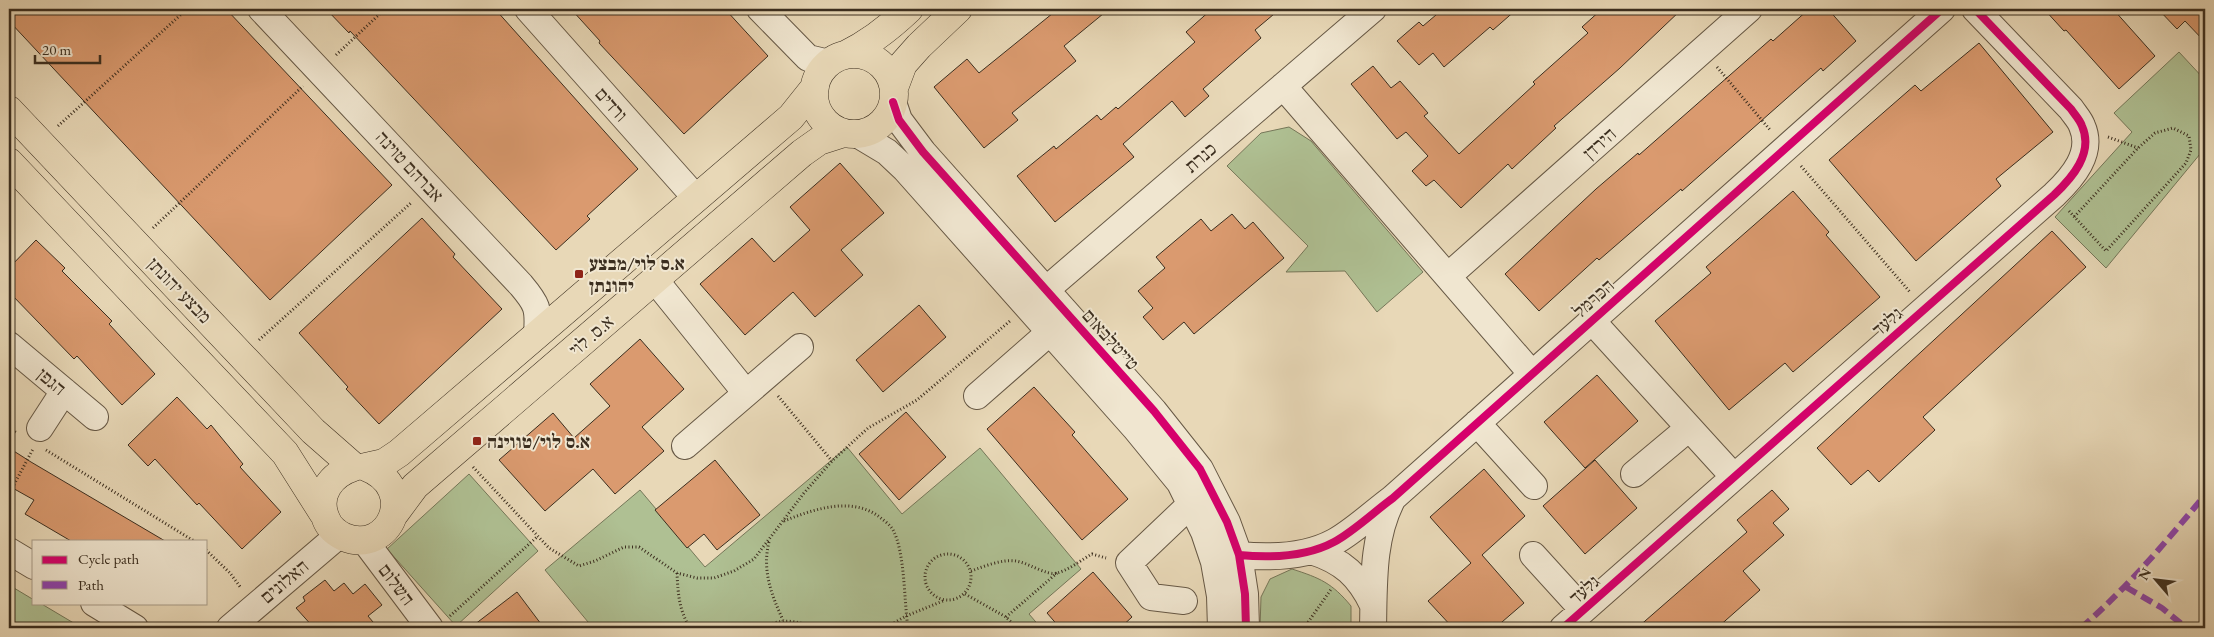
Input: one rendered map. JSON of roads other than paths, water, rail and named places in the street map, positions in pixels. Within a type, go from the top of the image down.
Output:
[{"type":"main road","points":[[909,9],[885,32],[867,45],[837,59],[820,74],[815,87],[814,99],[820,115],[833,128],[850,134],[870,131],[881,124],[889,114],[903,64],[958,9]]},
{"type":"main road","points":[[837,59],[864,56],[882,65],[889,75],[893,95]]},
{"type":"main road","name":"א.ס. לוי","points":[[360,467],[384,462],[399,453],[792,117],[815,87]]},
{"type":"main road","name":"מבצע יהונתן","points":[[9,110],[313,431],[360,467]]},
{"type":"main road","name":"א.ס. לוי","points":[[394,513],[415,486],[802,153],[819,141],[850,134]]},
{"type":"main road","name":"מבצע יהונתן","points":[[9,162],[285,453],[323,513]]},
{"type":"main road","points":[[360,467],[378,472],[387,479],[393,489],[396,501],[394,513],[383,531],[351,537],[332,529],[323,513],[322,501],[325,488],[338,474],[360,467]]},
{"type":"street","name":"אברהם טוינה","points":[[261,9],[535,302],[538,316],[537,334]]},
{"type":"street","name":"ורדים","points":[[528,9],[696,198]]},
{"type":"street","points":[[760,9],[808,58],[837,59]]},
{"type":"street","name":"כנרת","points":[[1036,298],[1373,9]]},
{"type":"street","name":"הירדן","points":[[1448,276],[1749,9]]},
{"type":"street","name":"הכרמל","points":[[1238,555],[1271,556],[1311,551],[1335,542],[1394,498],[1942,9]]},
{"type":"street","name":"גלעד","points":[[1563,628],[2054,194],[2065,184],[2083,157],[2085,143],[2082,126],[2071,109],[1975,9]]},
{"type":"street","points":[[1283,86],[1532,374]]},
{"type":"street","name":"טייטלבאום","points":[[893,95],[899,120],[1036,298],[1050,332],[1180,483],[1204,532],[1214,562],[1220,596],[1221,628]]},
{"type":"street","name":"טייטלבאום","points":[[850,134],[887,152],[1154,411],[1200,470],[1227,522],[1238,555],[1245,594],[1246,628]]},
{"type":"street","points":[[655,280],[754,386]]},
{"type":"street","points":[[1592,321],[1734,477]]},
{"type":"street","points":[[977,396],[1050,332]]},
{"type":"street","name":"הגפן","points":[[9,345],[94,417]]},
{"type":"street","points":[[686,446],[800,346]]},
{"type":"street","points":[[36,440],[64,391]]},
{"type":"street","points":[[1478,423],[1534,486]]},
{"type":"street","points":[[1634,474],[1689,428]]},
{"type":"street","points":[[1373,617],[1379,535],[1384,515],[1394,498]]},
{"type":"street","points":[[1184,601],[1151,597],[1129,563],[1191,504]]},
{"type":"street","name":"האלונים","points":[[230,628],[255,606],[351,537]]},
{"type":"street","name":"השלום","points":[[351,537],[437,625]]},
{"type":"street","points":[[9,551],[32,565]]},
{"type":"street","points":[[1311,551],[1328,557],[1347,568],[1364,587],[1373,617]]},
{"type":"street","points":[[1533,555],[1584,610]]},
{"type":"street","points":[[96,604],[135,628]]},
{"type":"place","name":"א.ס לוי/מבצע יהונתן","points":[[579,274]]},
{"type":"place","name":"א.ס לוי/טווינה","points":[[477,441]]}]
